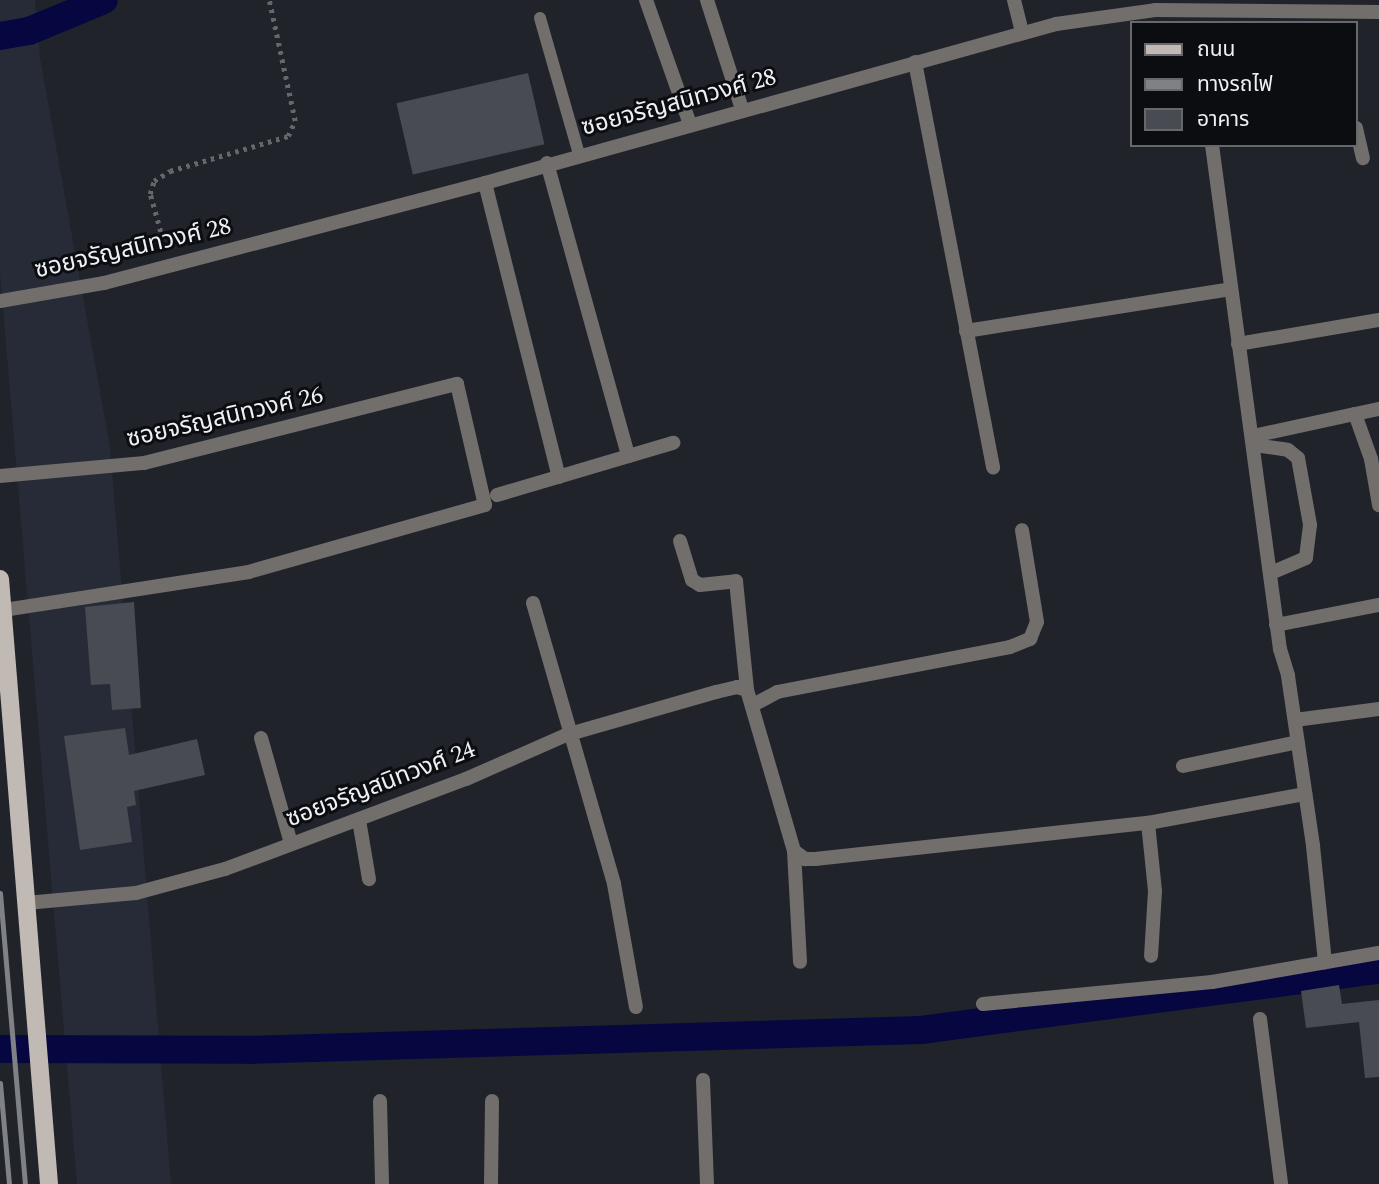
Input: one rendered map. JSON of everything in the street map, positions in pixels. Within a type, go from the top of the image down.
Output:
[{"type":"main road","points":[[0,579],[49,1184]]},
{"type":"street","points":[[646,0],[690,124]]},
{"type":"street","points":[[707,0],[742,110]]},
{"type":"street","points":[[1014,0],[1023,33]]},
{"type":"street","name":"ซอยจรัญสนิทวงศ์ 28","points":[[0,301],[169,266],[485,183],[579,154],[1023,33],[1155,10],[1338,17],[1379,12]]},
{"type":"street","points":[[915,62],[993,468]]},
{"type":"street","points":[[1358,137],[1363,158]]},
{"type":"street","points":[[1212,147],[1276,625],[1295,720],[1325,962]]},
{"type":"street","points":[[547,163],[628,456]]},
{"type":"street","points":[[485,183],[559,477]]},
{"type":"street","points":[[966,331],[1231,289]]},
{"type":"street","points":[[1238,344],[1379,320]]},
{"type":"street","name":"ซอยจรัญสนิทวงศ์ 26","points":[[0,475],[144,463],[457,384],[485,505],[249,572],[3,610]]},
{"type":"street","points":[[1253,440],[1379,409]]},
{"type":"street","points":[[1355,414],[1371,458],[1379,505]]},
{"type":"street","points":[[1253,440],[1288,450],[1298,458],[1310,525],[1306,558],[1270,573]]},
{"type":"street","points":[[497,495],[673,443]]},
{"type":"street","points":[[753,705],[777,692],[1010,647],[1030,639],[1037,621],[1023,530]]},
{"type":"street","points":[[680,541],[692,580],[700,585],[736,581],[747,690],[794,851],[800,962]]},
{"type":"street","points":[[533,603],[573,733],[614,884],[636,1007]]},
{"type":"street","points":[[1276,625],[1379,605]]},
{"type":"street","name":"ซอยจรัญสนิทวงศ์ 24","points":[[26,903],[136,893],[225,869],[359,820],[573,733],[716,692],[737,687],[747,690]]},
{"type":"street","points":[[1295,720],[1379,709]]},
{"type":"street","points":[[261,738],[291,843]]},
{"type":"street","points":[[1183,766],[1298,742]]},
{"type":"street","points":[[794,851],[805,859],[815,859],[1148,823],[1305,794]]},
{"type":"street","points":[[359,820],[369,879]]},
{"type":"street","points":[[1148,823],[1155,891],[1151,956]]},
{"type":"street","points":[[984,1004],[1137,992],[1379,953]]},
{"type":"street","points":[[1260,1019],[1281,1184]]},
{"type":"street","points":[[703,1080],[707,1184]]},
{"type":"street","points":[[380,1101],[382,1184]]},
{"type":"street","points":[[491,1184],[492,1101]]},
{"type":"lane","points":[[540,18],[579,154]]},
{"type":"path","points":[[169,266],[150,194],[154,181],[170,171],[288,136],[295,121],[270,0]]},
{"type":"shaded area","points":[[0,0],[35,0],[40,58],[110,447],[171,1184],[77,1184],[0,273]]},
{"type":"building","points":[[528,73],[544,144],[413,174],[396,103]]},
{"type":"building","points":[[134,602],[141,708],[112,710],[110,684],[91,685],[85,607]]},
{"type":"building","points":[[125,728],[129,755],[197,739],[205,775],[134,791],[136,805],[127,807],[132,842],[80,850],[64,736]]},
{"type":"building","points":[[1339,985],[1342,1004],[1379,1000],[1379,1077],[1365,1078],[1359,1022],[1306,1028],[1301,991]]},
{"type":"waterway","points":[[0,36],[29,31],[104,0]]},
{"type":"waterway","points":[[0,1049],[249,1050],[921,1030],[1379,970]]},
{"type":"railway","points":[[0,893],[25,1184]]},
{"type":"railway","points":[[0,1083],[9,1184]]}]
